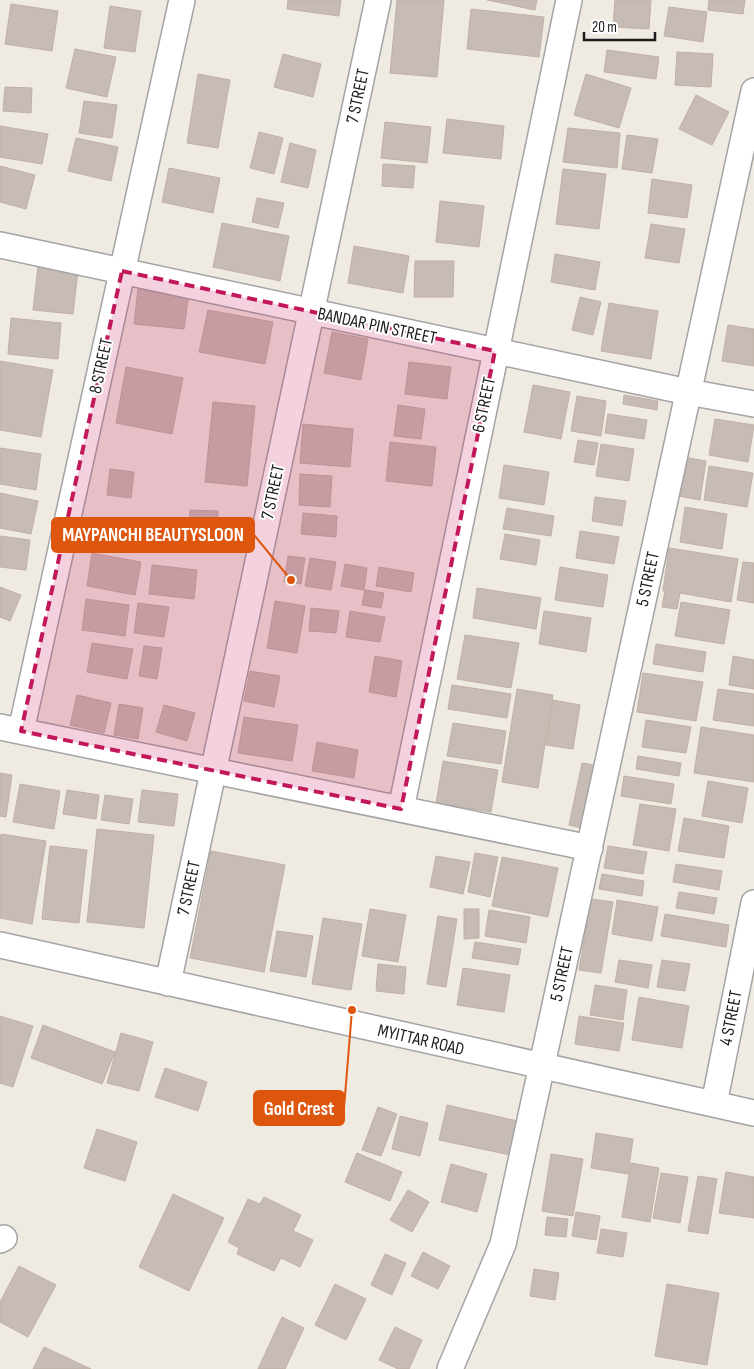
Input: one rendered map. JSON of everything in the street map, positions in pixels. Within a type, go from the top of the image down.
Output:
[{"type":"street","name":"8 STREET","points":[[11,729],[122,271],[182,0]]},
{"type":"street","name":"7 STREET","points":[[168,983],[378,0]]},
{"type":"street","name":"6 STREET","points":[[401,810],[569,0]]},
{"type":"street","name":"5 STREET","points":[[450,1369],[503,1244],[754,90]]},
{"type":"street","name":"BANDAR PIN STREET","points":[[0,245],[688,392],[754,404]]},
{"type":"street","points":[[11,729],[590,848]]},
{"type":"street","name":"4 STREET","points":[[714,1104],[754,903]]},
{"type":"street","name":"MYITTAR ROAD","points":[[0,946],[542,1067],[754,1112]]},
{"type":"highlighted area","points":[[122,271],[495,351],[401,809],[21,731]]},
{"type":"building","points":[[288,0],[341,0],[339,16],[287,9]]},
{"type":"building","points":[[397,0],[444,0],[437,77],[390,73]]},
{"type":"building","points":[[487,0],[537,0],[535,10]]},
{"type":"building","points":[[615,0],[651,0],[649,29],[613,27]]},
{"type":"building","points":[[709,0],[745,0],[743,14],[708,10]]},
{"type":"building","points":[[11,4],[58,11],[52,51],[5,44]]},
{"type":"building","points":[[110,6],[141,11],[135,52],[104,48]]},
{"type":"building","points":[[669,7],[707,12],[703,42],[664,36]]},
{"type":"building","points":[[471,9],[544,17],[539,57],[467,49]]},
{"type":"building","points":[[75,49],[116,57],[107,97],[66,88]]},
{"type":"building","points":[[607,50],[659,57],[656,79],[604,72]]},
{"type":"building","points":[[677,52],[713,54],[711,87],[675,85]]},
{"type":"building","points":[[283,54],[321,64],[313,97],[274,87]]},
{"type":"building","points":[[198,74],[230,80],[218,148],[187,143]]},
{"type":"building","points":[[586,74],[631,88],[619,128],[574,115]]},
{"type":"building","points":[[5,87],[32,88],[31,113],[3,111]]},
{"type":"building","points":[[696,95],[729,112],[712,145],[679,129]]},
{"type":"building","points":[[84,101],[117,105],[112,138],[79,133]]},
{"type":"building","points":[[447,119],[504,126],[501,159],[443,153]]},
{"type":"building","points":[[385,122],[431,127],[427,163],[381,158]]},
{"type":"building","points":[[0,126],[48,134],[42,164],[0,157]]},
{"type":"building","points":[[568,128],[620,133],[617,168],[563,162]]},
{"type":"building","points":[[259,132],[283,138],[274,174],[250,168]]},
{"type":"building","points":[[627,135],[658,139],[652,173],[622,169]]},
{"type":"building","points":[[76,138],[118,147],[111,181],[68,171]]},
{"type":"building","points":[[290,143],[316,150],[308,188],[281,182]]},
{"type":"building","points":[[383,164],[415,166],[413,188],[382,186]]},
{"type":"building","points":[[0,166],[35,175],[26,209],[0,202]]},
{"type":"building","points":[[169,168],[220,178],[213,213],[162,202]]},
{"type":"building","points":[[563,169],[606,174],[599,229],[556,224]]},
{"type":"building","points":[[652,179],[692,185],[687,218],[648,213]]},
{"type":"building","points":[[257,198],[284,203],[278,228],[252,222]]},
{"type":"building","points":[[440,201],[484,206],[479,247],[436,242]]},
{"type":"building","points":[[222,223],[289,236],[280,281],[213,267]]},
{"type":"building","points":[[651,224],[685,229],[679,263],[645,258]]},
{"type":"building","points":[[354,246],[409,256],[403,293],[348,283]]},
{"type":"building","points":[[555,254],[600,262],[595,290],[551,282]]},
{"type":"building","points":[[415,261],[454,261],[453,297],[414,297]]},
{"type":"building","points":[[38,266],[78,271],[73,314],[33,310]]},
{"type":"building","points":[[138,288],[189,293],[184,329],[134,324]]},
{"type":"building","points":[[580,297],[601,302],[593,335],[572,330]]},
{"type":"building","points":[[609,303],[658,311],[651,359],[601,351]]},
{"type":"building","points":[[208,310],[273,322],[265,364],[199,352]]},
{"type":"building","points":[[11,318],[61,323],[58,359],[8,354]]},
{"type":"building","points":[[728,325],[754,329],[754,366],[722,361]]},
{"type":"building","points":[[332,332],[368,339],[361,380],[324,373]]},
{"type":"building","points":[[0,361],[53,370],[41,437],[0,430]]},
{"type":"building","points":[[409,362],[451,367],[447,399],[405,394]]},
{"type":"building","points":[[126,367],[183,378],[172,434],[116,423]]},
{"type":"building","points":[[533,385],[570,392],[561,439],[524,432]]},
{"type":"building","points":[[624,395],[658,401],[657,410],[623,404]]},
{"type":"building","points":[[577,396],[606,401],[601,436],[571,431]]},
{"type":"building","points":[[213,402],[255,406],[247,486],[205,482]]},
{"type":"building","points":[[398,405],[425,409],[421,439],[394,436]]},
{"type":"building","points":[[608,414],[647,420],[644,439],[605,433]]},
{"type":"building","points":[[715,419],[754,425],[748,462],[709,455]]},
{"type":"building","points":[[303,424],[353,429],[350,467],[300,463]]},
{"type":"building","points":[[578,440],[598,443],[594,465],[574,462]]},
{"type":"building","points":[[390,442],[436,447],[432,486],[386,481]]},
{"type":"building","points":[[601,444],[634,449],[629,481],[596,476]]},
{"type":"building","points":[[0,448],[41,454],[36,490],[0,484]]},
{"type":"building","points":[[684,457],[706,461],[700,500],[678,496]]},
{"type":"building","points":[[504,465],[549,472],[544,505],[499,498]]},
{"type":"building","points":[[709,466],[753,473],[747,507],[704,500]]},
{"type":"building","points":[[110,469],[134,472],[131,498],[107,495]]},
{"type":"building","points":[[300,474],[332,476],[330,507],[299,505]]},
{"type":"building","points":[[0,493],[38,501],[31,534],[0,528]]},
{"type":"building","points":[[595,497],[626,501],[622,526],[592,521]]},
{"type":"building","points":[[685,507],[727,514],[722,549],[680,542]]},
{"type":"building","points":[[507,508],[554,516],[551,536],[503,529]]},
{"type":"building","points":[[190,510],[218,511],[216,552],[188,551]]},
{"type":"building","points":[[303,513],[337,516],[336,537],[301,534]]},
{"type":"building","points":[[108,520],[148,523],[145,552],[105,549]]},
{"type":"building","points":[[580,531],[619,537],[614,564],[576,558]]},
{"type":"building","points":[[505,534],[540,540],[536,565],[500,559]]},
{"type":"building","points":[[0,536],[30,540],[26,570],[0,567]]},
{"type":"building","points":[[669,548],[738,559],[731,602],[680,593],[677,609],[662,607]]},
{"type":"building","points":[[92,553],[141,562],[135,595],[87,586]]},
{"type":"building","points":[[288,556],[305,558],[301,584],[284,582]]},
{"type":"building","points":[[310,558],[336,562],[331,590],[305,586]]},
{"type":"building","points":[[743,562],[754,563],[754,603],[737,600]]},
{"type":"building","points":[[345,564],[367,568],[364,590],[341,586]]},
{"type":"building","points":[[152,565],[197,570],[194,599],[149,594]]},
{"type":"building","points":[[379,567],[414,573],[411,592],[376,586]]},
{"type":"building","points":[[560,567],[608,575],[603,607],[555,600]]},
{"type":"building","points":[[0,587],[21,595],[10,621],[0,617]]},
{"type":"building","points":[[477,588],[541,598],[536,629],[473,618]]},
{"type":"building","points":[[365,590],[384,593],[381,608],[362,605]]},
{"type":"building","points":[[86,599],[129,605],[125,636],[82,630]]},
{"type":"building","points":[[275,601],[305,606],[297,653],[267,648]]},
{"type":"building","points":[[681,602],[730,610],[724,644],[675,636]]},
{"type":"building","points":[[138,603],[169,607],[164,637],[134,633]]},
{"type":"building","points":[[311,608],[339,611],[336,633],[309,631]]},
{"type":"building","points":[[350,611],[385,617],[380,642],[346,637]]},
{"type":"building","points":[[544,611],[591,618],[586,652],[539,644]]},
{"type":"building","points":[[465,635],[519,643],[511,688],[457,679]]},
{"type":"building","points":[[92,643],[133,649],[127,679],[87,672]]},
{"type":"building","points":[[656,644],[706,652],[703,672],[653,664]]},
{"type":"building","points":[[144,646],[162,648],[157,679],[139,676]]},
{"type":"building","points":[[375,656],[402,661],[396,697],[369,692]]},
{"type":"building","points":[[733,656],[754,660],[754,689],[729,685]]},
{"type":"building","points":[[250,671],[280,676],[274,707],[244,701]]},
{"type":"building","points":[[643,673],[703,682],[696,721],[637,712]]},
{"type":"building","points":[[452,685],[511,694],[507,718],[448,709]]},
{"type":"building","points":[[517,689],[553,695],[538,788],[502,782]]},
{"type":"building","points":[[718,689],[754,694],[754,726],[713,720]]},
{"type":"building","points":[[77,695],[111,703],[104,733],[70,725]]},
{"type":"building","points":[[553,700],[580,705],[573,749],[546,745]]},
{"type":"building","points":[[119,704],[143,708],[138,739],[114,735]]},
{"type":"building","points":[[164,705],[195,713],[187,741],[156,732]]},
{"type":"building","points":[[244,717],[298,725],[292,761],[238,753]]},
{"type":"building","points":[[646,720],[691,727],[686,753],[642,747]]},
{"type":"building","points":[[453,723],[506,731],[501,764],[447,756]]},
{"type":"building","points":[[701,727],[754,735],[754,782],[694,773]]},
{"type":"building","points":[[317,742],[358,750],[354,778],[312,771]]},
{"type":"building","points":[[638,756],[681,763],[679,776],[636,769]]},
{"type":"building","points":[[443,761],[498,770],[491,812],[436,803]]},
{"type":"building","points":[[582,763],[599,766],[586,829],[569,825]]},
{"type":"building","points":[[0,773],[12,775],[6,817],[0,816]]},
{"type":"building","points":[[624,776],[674,784],[671,804],[621,796]]},
{"type":"building","points":[[708,781],[748,788],[742,823],[702,816]]},
{"type":"building","points":[[20,784],[60,791],[54,829],[13,822]]},
{"type":"building","points":[[67,790],[99,795],[96,819],[63,814]]},
{"type":"building","points":[[142,790],[178,794],[174,826],[138,822]]},
{"type":"building","points":[[105,795],[133,799],[129,824],[101,820]]},
{"type":"building","points":[[640,804],[676,809],[669,851],[633,845]]},
{"type":"building","points":[[684,818],[729,826],[724,858],[678,851]]},
{"type":"building","points":[[97,829],[154,835],[144,928],[87,922]]},
{"type":"building","points":[[1,834],[46,841],[32,924],[0,918]]},
{"type":"building","points":[[50,846],[87,850],[79,923],[42,919]]},
{"type":"building","points":[[608,846],[647,852],[643,874],[604,868]]},
{"type":"building","points":[[211,851],[285,865],[264,972],[190,958]]},
{"type":"building","points":[[475,853],[498,857],[490,897],[468,892]]},
{"type":"building","points":[[436,856],[470,862],[463,894],[430,887]]},
{"type":"building","points":[[502,857],[558,868],[548,917],[492,906]]},
{"type":"building","points":[[676,864],[722,871],[719,890],[673,882]]},
{"type":"building","points":[[602,874],[644,881],[642,896],[599,889]]},
{"type":"building","points":[[679,892],[717,898],[714,914],[676,908]]},
{"type":"building","points":[[591,899],[613,902],[601,973],[579,970]]},
{"type":"building","points":[[617,900],[658,907],[652,941],[612,934]]},
{"type":"building","points":[[370,909],[406,915],[398,962],[362,956]]},
{"type":"building","points":[[464,909],[479,909],[479,938],[464,939]]},
{"type":"building","points":[[489,910],[530,917],[526,943],[485,936]]},
{"type":"building","points":[[665,914],[729,925],[726,947],[661,936]]},
{"type":"building","points":[[438,916],[457,919],[446,987],[427,984]]},
{"type":"building","points":[[323,918],[362,924],[351,990],[312,984]]},
{"type":"building","points":[[277,931],[313,936],[306,977],[270,971]]},
{"type":"building","points":[[475,942],[521,949],[518,965],[472,958]]},
{"type":"building","points":[[619,960],[652,965],[648,988],[615,982]]},
{"type":"building","points":[[662,960],[690,964],[685,991],[657,987]]},
{"type":"building","points":[[378,964],[406,967],[404,994],[376,991]]},
{"type":"building","points":[[463,968],[510,975],[504,1012],[457,1005]]},
{"type":"building","points":[[595,985],[627,990],[623,1020],[590,1015]]},
{"type":"building","points":[[639,997],[689,1006],[682,1048],[632,1040]]},
{"type":"building","points":[[0,1016],[33,1026],[13,1087],[0,1083]]},
{"type":"building","points":[[579,1016],[624,1023],[619,1051],[575,1044]]},
{"type":"building","points":[[43,1025],[115,1052],[102,1084],[31,1058]]},
{"type":"building","points":[[121,1033],[153,1042],[139,1091],[107,1083]]},
{"type":"building","points":[[165,1068],[207,1082],[198,1111],[155,1097]]},
{"type":"building","points":[[447,1105],[522,1122],[515,1156],[439,1140]]},
{"type":"building","points":[[378,1107],[397,1114],[381,1156],[362,1150]]},
{"type":"building","points":[[400,1116],[428,1123],[420,1156],[392,1149]]},
{"type":"building","points":[[97,1129],[137,1142],[125,1181],[84,1168]]},
{"type":"building","points":[[596,1133],[633,1139],[628,1174],[591,1168]]},
{"type":"building","points":[[357,1153],[402,1172],[390,1201],[345,1182]]},
{"type":"building","points":[[551,1154],[583,1159],[573,1216],[542,1211]]},
{"type":"building","points":[[631,1163],[659,1168],[650,1222],[622,1217]]},
{"type":"building","points":[[451,1164],[487,1174],[477,1212],[441,1202]]},
{"type":"building","points":[[726,1172],[754,1177],[754,1218],[719,1213]]},
{"type":"building","points":[[661,1173],[688,1177],[680,1223],[653,1218]]},
{"type":"building","points":[[698,1176],[717,1179],[708,1234],[688,1231]]},
{"type":"building","points":[[408,1190],[429,1202],[412,1232],[390,1220]]},
{"type":"building","points":[[173,1194],[224,1218],[189,1291],[139,1267]]},
{"type":"building","points":[[264,1197],[301,1215],[293,1231],[313,1240],[300,1267],[281,1258],[274,1271],[237,1254],[239,1248],[228,1242],[248,1199],[260,1204]]},
{"type":"building","points":[[576,1212],[600,1216],[596,1240],[572,1236]]},
{"type":"building","points":[[547,1217],[568,1219],[566,1237],[545,1235]]},
{"type":"building","points":[[601,1229],[627,1233],[623,1257],[597,1253]]},
{"type":"building","points":[[423,1252],[450,1266],[438,1289],[411,1276]]},
{"type":"building","points":[[385,1254],[406,1263],[392,1295],[371,1285]]},
{"type":"building","points":[[19,1266],[56,1285],[28,1337],[0,1322],[0,1302]]},
{"type":"building","points":[[534,1269],[559,1273],[555,1300],[530,1296]]},
{"type":"building","points":[[335,1284],[366,1299],[346,1340],[315,1325]]},
{"type":"building","points":[[667,1284],[719,1293],[707,1365],[655,1356]]},
{"type":"building","points":[[282,1317],[304,1328],[285,1369],[258,1369]]},
{"type":"building","points":[[395,1327],[422,1340],[409,1369],[398,1369],[379,1360]]},
{"type":"building","points":[[44,1347],[91,1369],[33,1369]]},
{"type":"place","name":"MAYPANCHI BEAUTYSLOON","points":[[291,580]]},
{"type":"place","name":"Gold Crest","points":[[352,1010]]}]
